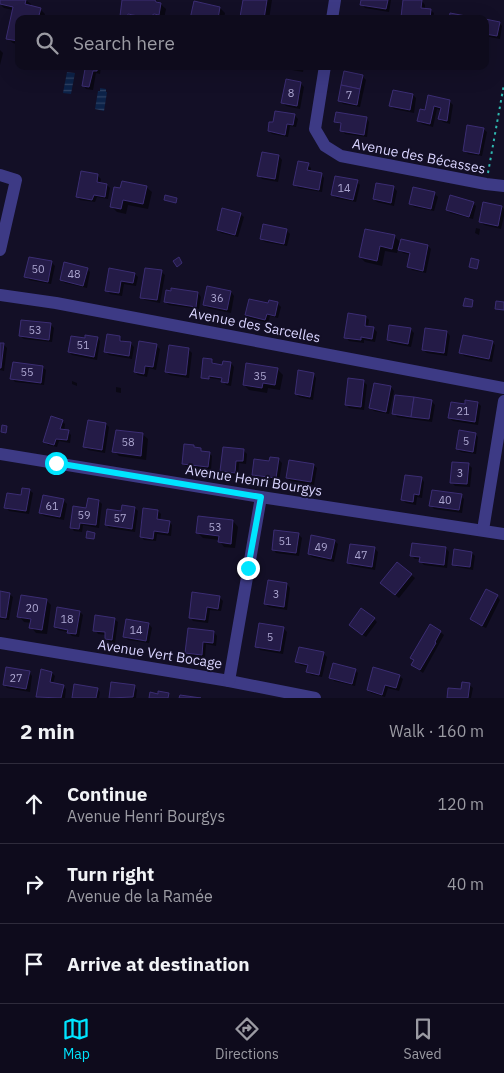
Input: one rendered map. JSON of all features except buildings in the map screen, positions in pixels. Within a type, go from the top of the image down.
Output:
[{"type":"street","points":[[333,15],[335,0]]},
{"type":"street","name":"Avenue des Bécasses","points":[[324,70],[315,129],[325,146],[341,156],[504,186]]},
{"type":"street","points":[[0,175],[16,180],[0,250]]},
{"type":"street","name":"Avenue des Sarcelles","points":[[0,296],[56,303],[504,388]]},
{"type":"street","points":[[483,530],[504,401]]},
{"type":"street","name":"Avenue Henri Bourgys","points":[[0,454],[261,497],[504,534]]},
{"type":"street","points":[[229,681],[261,497]]},
{"type":"street","name":"Avenue Vert Bocage","points":[[0,643],[229,681],[315,698]]},
{"type":"path","points":[[486,184],[504,84]]},
{"type":"water","points":[[67,72],[75,73],[71,94],[63,93]]},
{"type":"water","points":[[100,88],[106,89],[107,92],[104,111],[95,109]]},
{"type":"route","points":[[56,463],[261,497],[248,568]]}]
